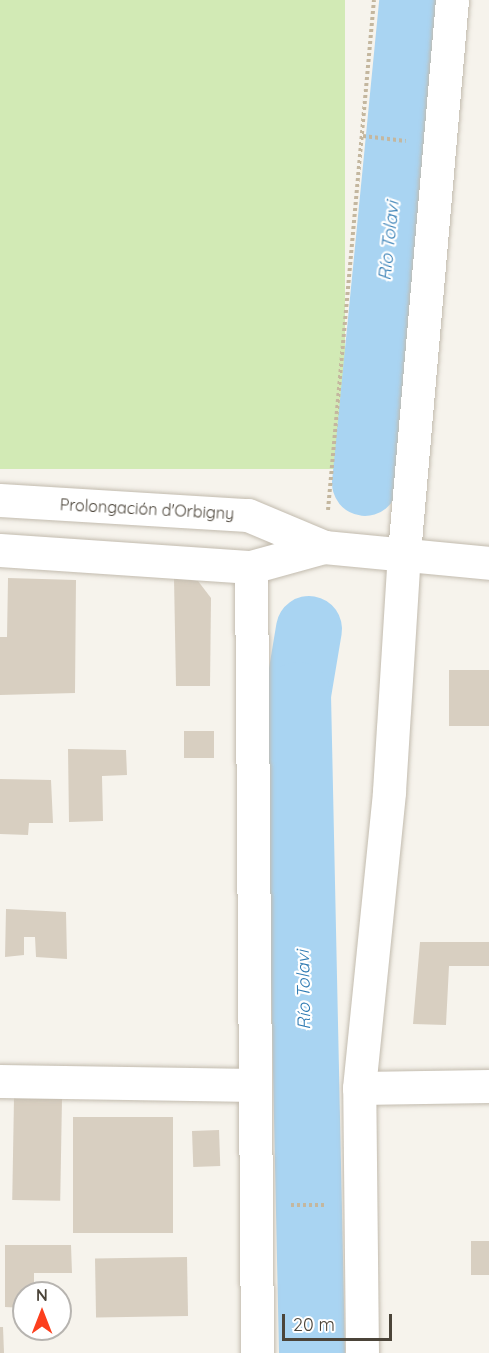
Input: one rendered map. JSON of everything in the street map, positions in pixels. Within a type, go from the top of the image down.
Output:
[{"type":"street","points":[[362,1353],[359,1088],[389,791],[404,553],[452,0]]},
{"type":"street","name":"Prolongación d'Orbigny","points":[[0,500],[248,515],[324,547],[489,563]]},
{"type":"street","name":"Prolongación d'Orbigny","points":[[0,550],[251,567],[324,547]]},
{"type":"street","points":[[251,567],[257,1353]]},
{"type":"street","points":[[0,1081],[255,1085]]},
{"type":"street","points":[[359,1088],[489,1086]]},
{"type":"path","points":[[324,547],[374,0]]},
{"type":"path","points":[[363,136],[414,142]]},
{"type":"path","points":[[294,1205],[324,1205]]},
{"type":"green space","points":[[0,0],[345,0],[345,469],[0,469]]},
{"type":"building","points":[[8,578],[76,580],[75,693],[0,695],[0,637],[7,637]]},
{"type":"building","points":[[174,578],[198,581],[211,598],[210,686],[176,686]]},
{"type":"building","points":[[449,670],[489,670],[489,726],[449,726]]},
{"type":"building","points":[[184,731],[214,731],[214,758],[184,758]]},
{"type":"building","points":[[68,749],[126,750],[127,775],[102,776],[103,821],[69,822]]},
{"type":"building","points":[[0,779],[51,780],[53,823],[29,823],[28,835],[0,834]]},
{"type":"building","points":[[6,909],[66,912],[67,959],[36,957],[35,937],[24,937],[24,955],[5,957]]},
{"type":"building","points":[[420,942],[489,942],[489,966],[449,966],[446,1025],[413,1024]]},
{"type":"building","points":[[14,1098],[62,1099],[60,1201],[12,1200]]},
{"type":"building","points":[[73,1117],[173,1117],[173,1233],[73,1233]]},
{"type":"building","points":[[219,1130],[220,1166],[193,1167],[192,1131]]},
{"type":"building","points":[[471,1241],[489,1241],[489,1275],[471,1275]]},
{"type":"building","points":[[5,1245],[71,1245],[72,1273],[34,1273],[34,1281],[12,1281],[12,1307],[5,1307]]},
{"type":"building","points":[[187,1257],[188,1316],[96,1318],[95,1259]]},
{"type":"building","points":[[0,1327],[3,1327],[4,1353],[0,1353]]},
{"type":"waterway","name":"Río Tolavi","points":[[365,483],[412,0]]},
{"type":"waterway","name":"Río Tolavi","points":[[309,629],[298,695],[312,1353]]}]
